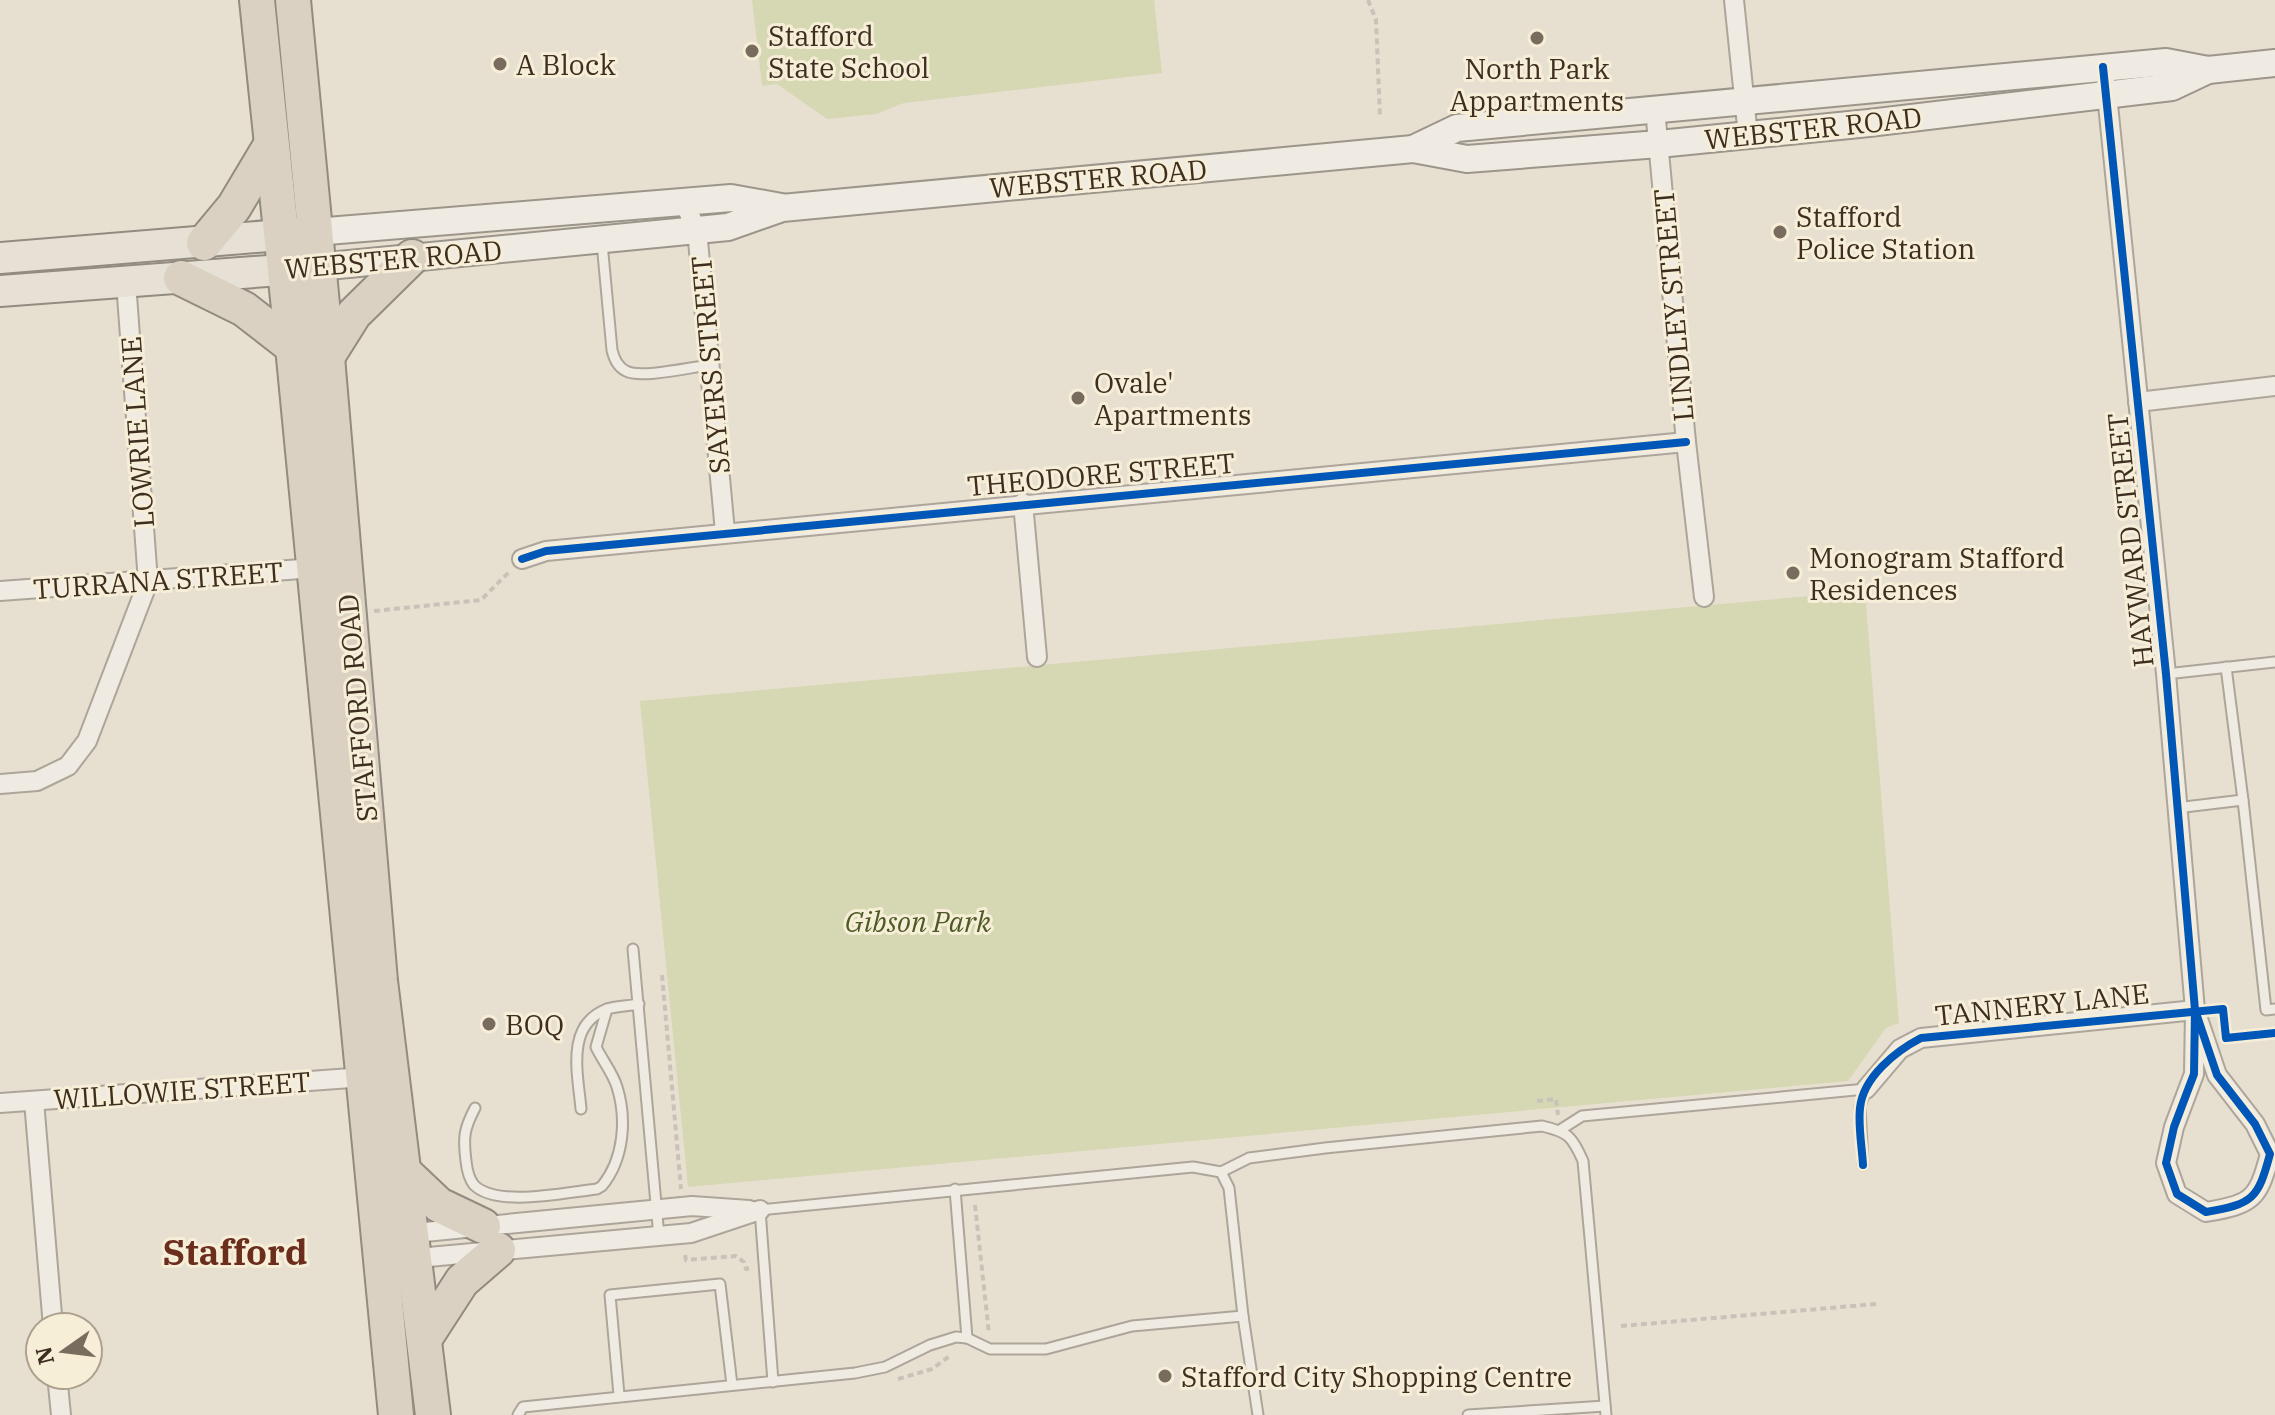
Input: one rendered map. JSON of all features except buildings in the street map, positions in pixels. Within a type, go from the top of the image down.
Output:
[{"type":"highway","name":"STAFFORD ROAD","points":[[257,0],[396,1415]]},
{"type":"highway","name":"STAFFORD ROAD","points":[[293,0],[380,981],[433,1415]]},
{"type":"highway","points":[[204,243],[234,207],[271,145]]},
{"type":"highway","points":[[327,357],[364,302],[412,257]]},
{"type":"highway","points":[[181,278],[244,309],[293,347]]},
{"type":"highway","points":[[402,1170],[439,1205],[491,1238],[425,1338]]},
{"type":"main road","name":"WEBSTER ROAD","points":[[1413,149],[1457,128],[2103,67],[2166,62],[2208,70],[2275,63]]},
{"type":"main road","name":"WEBSTER ROAD","points":[[0,291],[318,267],[601,240],[728,227],[782,208],[1413,149],[1467,159],[1748,136],[2172,87],[2208,70]]},
{"type":"main road","name":"WEBSTER ROAD","points":[[0,258],[683,201],[731,198],[782,208]]},
{"type":"street","points":[[1734,0],[1748,136]]},
{"type":"street","name":"HAYWARD STREET","points":[[2103,67],[2166,674],[2195,1010],[2194,1074],[2174,1127],[2166,1163],[2177,1194],[2206,1212],[2239,1206],[2262,1187],[2270,1154],[2255,1124],[2217,1075],[2195,1010]]},
{"type":"street","name":"LINDLEY STREET","points":[[1655,109],[1686,442],[1704,597]]},
{"type":"street","name":"SAYERS STREET","points":[[683,201],[697,230],[725,532]]},
{"type":"street","name":"LOWRIE LANE","points":[[126,282],[148,582]]},
{"type":"street","points":[[2138,402],[2275,386]]},
{"type":"street","name":"THEODORE STREET","points":[[522,559],[546,551],[725,532],[1686,442]]},
{"type":"street","points":[[1023,503],[1037,657]]},
{"type":"street","name":"TURRANA STREET","points":[[0,591],[315,568]]},
{"type":"street","points":[[0,784],[37,781],[68,766],[87,741],[148,582]]},
{"type":"street","name":"TANNERY LANE","points":[[1866,1089],[1900,1049],[1921,1038],[2195,1010]]},
{"type":"street","name":"WILLOWIE STREET","points":[[0,1103],[365,1077]]},
{"type":"street","points":[[34,1101],[52,1311]]},
{"type":"street","points":[[380,1249],[491,1238],[656,1209],[692,1206],[760,1210]]},
{"type":"street","points":[[413,1246],[491,1238],[659,1237],[691,1233],[760,1210]]},
{"type":"street","points":[[59,1391],[61,1415]]},
{"type":"lane","points":[[601,240],[612,350],[618,365],[625,371],[637,373],[710,365]]},
{"type":"lane","points":[[2166,674],[2275,662]]},
{"type":"lane","points":[[2226,667],[2266,1010],[2275,1009]]},
{"type":"lane","points":[[2176,808],[2243,800]]},
{"type":"lane","points":[[633,949],[659,1237]]},
{"type":"lane","points":[[581,1109],[577,1052],[579,1036],[589,1020],[607,1009],[639,1004]]},
{"type":"lane","points":[[475,1108],[464,1128],[464,1136],[469,1177],[480,1189],[510,1197],[602,1186],[621,1147],[622,1134],[616,1084],[596,1047],[607,1009]]},
{"type":"lane","points":[[1560,1130],[1582,1116],[1866,1089],[1860,1106],[1863,1165]]},
{"type":"lane","points":[[773,1382],[760,1210],[1193,1167],[1221,1172],[1249,1158],[1325,1148],[1542,1126],[1560,1130],[1572,1138],[1583,1161],[1605,1411],[1468,1415]]},
{"type":"lane","points":[[1221,1172],[1229,1188],[1258,1415]]},
{"type":"lane","points":[[955,1189],[967,1338]]},
{"type":"lane","points":[[619,1395],[610,1295],[720,1284],[732,1385]]},
{"type":"lane","points":[[520,1411],[619,1395],[855,1373],[885,1367],[930,1345],[956,1337],[967,1338],[990,1349],[1046,1349],[1132,1326],[1243,1316]]},
{"type":"path","points":[[1368,0],[1376,20],[1380,117]]},
{"type":"path","points":[[368,611],[481,600],[522,559]]},
{"type":"path","points":[[662,975],[682,1196]]},
{"type":"path","points":[[1537,1101],[1556,1099],[1560,1130]]},
{"type":"path","points":[[975,1205],[989,1334]]},
{"type":"path","points":[[685,1255],[686,1260],[736,1256],[744,1262],[746,1269],[752,1267]]},
{"type":"path","points":[[1621,1326],[1876,1304]]},
{"type":"green space","points":[[752,0],[1154,0],[1162,73],[904,103],[876,114],[827,119],[777,84],[762,86]]},
{"type":"green space","name":"Gibson Park","points":[[1865,591],[1899,1023],[1886,1028],[1848,1081],[688,1187],[640,701]]},
{"type":"cycle path","points":[[2103,67],[2166,674],[2195,1010],[2194,1074],[2174,1127],[2166,1163],[2177,1194],[2206,1212],[2234,1206],[2251,1197],[2262,1181],[2270,1154],[2255,1124],[2217,1075],[2195,1010]]},
{"type":"cycle path","points":[[522,559],[546,551],[1686,442]]},
{"type":"cycle path","points":[[1863,1165],[1860,1108],[1867,1086],[1882,1066],[1921,1038],[2223,1009],[2226,1038],[2275,1033]]},
{"type":"place","name":"North Park Appartments","points":[[1537,38]]},
{"type":"place","name":"Stafford State School","points":[[752,51]]},
{"type":"place","name":"A Block","points":[[500,64]]},
{"type":"place","name":"Stafford Police Station","points":[[1780,232]]},
{"type":"place","name":"Ovale' Apartments","points":[[1078,398]]},
{"type":"place","name":"Monogram Stafford Residences","points":[[1793,573]]},
{"type":"place","name":"BOQ","points":[[489,1024]]},
{"type":"place","name":"Stafford City Shopping Centre","points":[[1165,1376]]},
{"type":"district","name":"Stafford","points":[[235,1251]]}]
